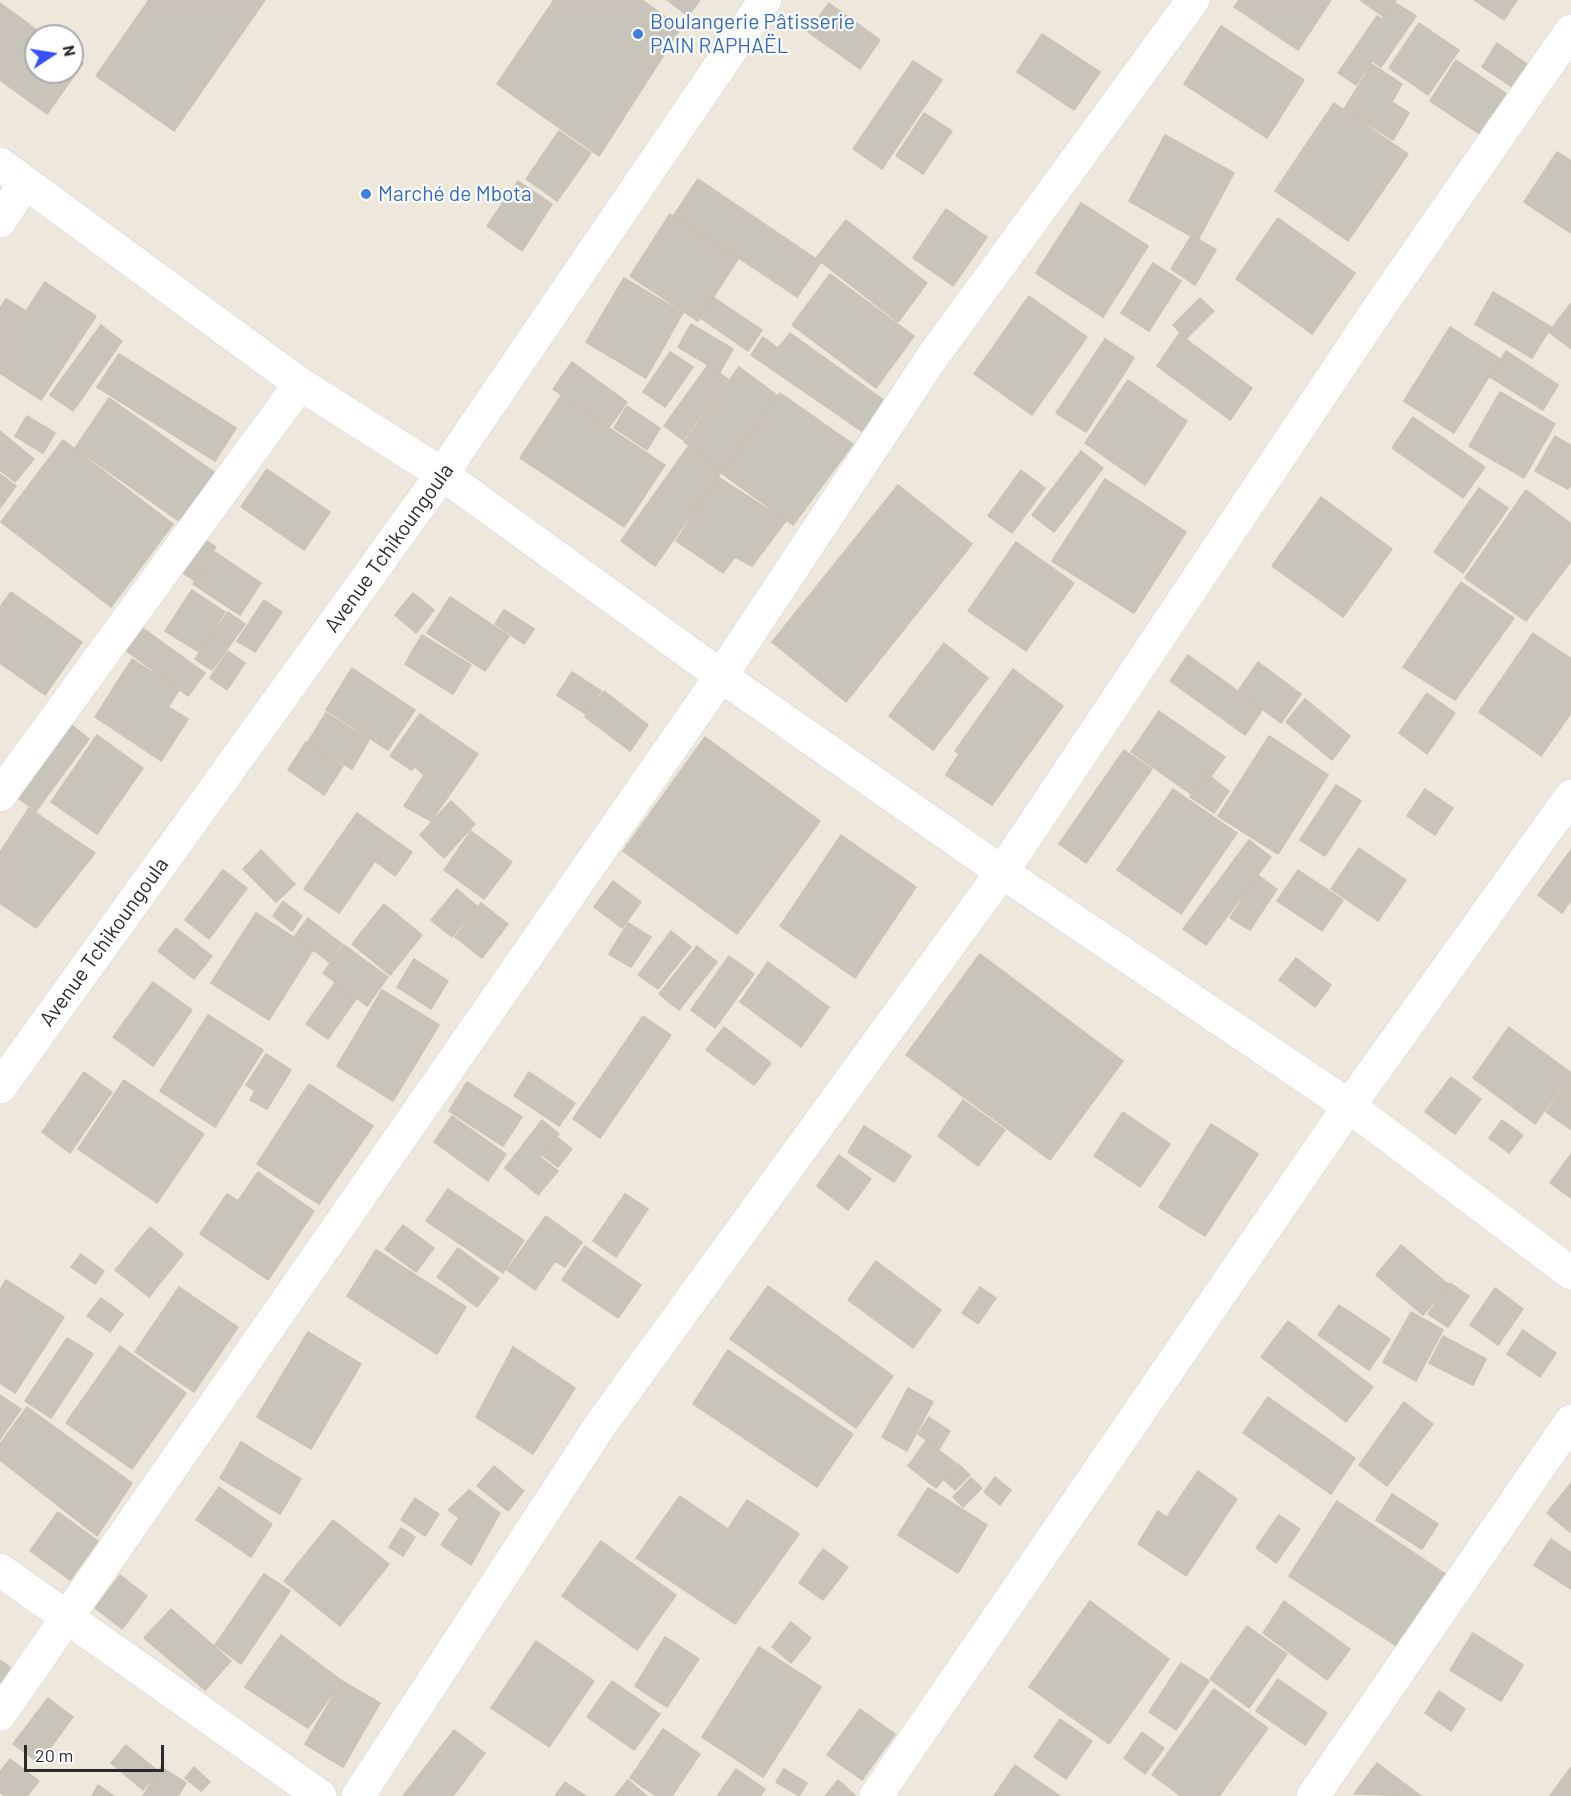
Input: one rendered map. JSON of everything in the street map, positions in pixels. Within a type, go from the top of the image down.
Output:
[{"type":"street","name":"Avenue Tchikoungoula","points":[[2,1078],[442,474],[765,0]]},
{"type":"street","points":[[0,1714],[721,676],[933,356],[1192,0]]},
{"type":"street","points":[[357,1796],[601,1424],[1002,872],[1369,322],[1571,30]]},
{"type":"street","points":[[0,220],[13,173],[300,384],[442,474],[721,676],[1002,872],[1349,1106],[1571,1273]]},
{"type":"street","points":[[0,795],[300,384]]},
{"type":"street","points":[[876,1796],[1349,1106],[1571,796]]},
{"type":"street","points":[[1313,1796],[1571,1421]]},
{"type":"street","points":[[0,1570],[320,1796]]},
{"type":"building","points":[[149,0],[265,0],[174,131],[96,76]]},
{"type":"building","points":[[554,0],[642,0],[681,28],[599,156],[497,84]]},
{"type":"building","points":[[667,0],[700,0],[688,16]]},
{"type":"building","points":[[1239,0],[1331,0],[1298,50],[1234,7]]},
{"type":"building","points":[[1360,0],[1396,0],[1384,17]]},
{"type":"building","points":[[1474,0],[1517,0],[1504,20]]},
{"type":"building","points":[[1394,2],[1416,16],[1381,67],[1372,61],[1356,85],[1338,73],[1377,16],[1382,19]]},
{"type":"building","points":[[0,3],[29,24],[24,24],[24,84],[68,84],[47,114],[0,80]]},
{"type":"building","points":[[829,3],[880,40],[860,69],[808,32]]},
{"type":"building","points":[[1419,23],[1459,50],[1428,95],[1389,68]]},
{"type":"building","points":[[1221,26],[1304,80],[1267,138],[1184,84]]},
{"type":"building","points":[[1042,34],[1100,72],[1074,110],[1017,72]]},
{"type":"building","points":[[1497,43],[1527,64],[1512,87],[1482,67]]},
{"type":"building","points":[[1456,60],[1507,94],[1481,135],[1430,101]]},
{"type":"building","points":[[913,61],[942,80],[882,169],[853,149]]},
{"type":"building","points":[[1372,64],[1402,84],[1392,102],[1409,113],[1393,140],[1344,109]]},
{"type":"building","points":[[1334,103],[1408,154],[1348,241],[1275,191]]},
{"type":"building","points":[[924,113],[952,131],[923,174],[896,156]]},
{"type":"building","points":[[559,131],[591,153],[557,201],[526,179]]},
{"type":"building","points":[[1165,135],[1234,173],[1198,240],[1129,201]]},
{"type":"building","points":[[1557,152],[1571,161],[1571,233],[1524,202]]},
{"type":"building","points":[[698,179],[821,262],[797,297],[674,215]]},
{"type":"building","points":[[518,181],[552,204],[522,251],[487,226]]},
{"type":"building","points":[[1081,203],[1148,246],[1103,317],[1036,273]]},
{"type":"building","points":[[946,209],[987,237],[953,286],[913,258]]},
{"type":"building","points":[[670,214],[738,259],[698,321],[630,276]]},
{"type":"building","points":[[1278,218],[1355,273],[1312,334],[1236,279]]},
{"type":"building","points":[[846,220],[927,283],[898,322],[816,258]]},
{"type":"building","points":[[1192,235],[1216,250],[1195,285],[1171,269]]},
{"type":"building","points":[[1153,263],[1181,281],[1149,331],[1121,313]]},
{"type":"building","points":[[830,274],[914,336],[876,388],[792,325]]},
{"type":"building","points":[[624,278],[683,313],[646,378],[586,342]]},
{"type":"building","points":[[45,282],[96,316],[41,400],[0,373],[0,308],[6,299],[26,311]]},
{"type":"building","points":[[1493,292],[1551,327],[1532,358],[1475,324]]},
{"type":"building","points":[[1029,296],[1087,337],[1032,415],[974,374]]},
{"type":"building","points":[[713,297],[762,330],[748,351],[699,317]]},
{"type":"building","points":[[1200,298],[1214,311],[1186,339],[1173,325]]},
{"type":"building","points":[[1571,303],[1571,349],[1549,332]]},
{"type":"building","points":[[691,324],[733,349],[720,372],[678,347]]},
{"type":"building","points":[[101,325],[122,341],[73,411],[50,395]]},
{"type":"building","points":[[1450,327],[1500,359],[1454,433],[1404,401]]},
{"type":"building","points":[[790,333],[892,406],[870,437],[751,355],[763,337],[778,348]]},
{"type":"building","points":[[1179,334],[1252,388],[1230,420],[1157,366]]},
{"type":"building","points":[[1105,339],[1134,358],[1086,432],[1056,413]]},
{"type":"building","points":[[1506,351],[1558,385],[1543,410],[1490,377]]},
{"type":"building","points":[[670,352],[693,367],[665,407],[643,392]]},
{"type":"building","points":[[119,354],[236,428],[215,461],[97,387]]},
{"type":"building","points":[[572,362],[627,402],[608,429],[553,389]]},
{"type":"building","points":[[708,365],[728,379],[683,440],[664,426]]},
{"type":"building","points":[[739,367],[778,396],[722,471],[684,442]]},
{"type":"building","points":[[1128,380],[1187,421],[1145,485],[1085,443]]},
{"type":"building","points":[[1500,392],[1555,424],[1524,478],[1469,446]]},
{"type":"building","points":[[780,393],[853,444],[793,525],[721,473]]},
{"type":"building","points":[[561,396],[665,465],[624,527],[520,458]]},
{"type":"building","points":[[109,398],[220,476],[186,526],[75,448]]},
{"type":"building","points":[[627,406],[660,428],[647,450],[614,428]]},
{"type":"building","points":[[27,416],[55,433],[43,453],[15,436]]},
{"type":"building","points":[[1413,417],[1485,467],[1463,498],[1392,448]]},
{"type":"building","points":[[0,431],[34,459],[15,482],[0,470]]},
{"type":"building","points":[[1555,436],[1571,446],[1571,484],[1568,489],[1535,471]]},
{"type":"building","points":[[63,440],[173,524],[111,607],[1,522]]},
{"type":"building","points":[[688,447],[722,471],[655,566],[621,541]]},
{"type":"building","points":[[1081,451],[1103,468],[1054,532],[1032,515]]},
{"type":"building","points":[[267,469],[330,512],[304,550],[241,507]]},
{"type":"building","points":[[1021,470],[1045,488],[1012,533],[988,516]]},
{"type":"building","points":[[0,474],[16,486],[0,508]]},
{"type":"building","points":[[718,477],[786,521],[752,566],[735,557],[723,573],[676,541]]},
{"type":"building","points":[[1105,479],[1186,532],[1134,613],[1052,561]]},
{"type":"building","points":[[898,485],[972,544],[846,702],[772,642]]},
{"type":"building","points":[[1479,488],[1508,508],[1463,573],[1434,552]]},
{"type":"building","points":[[1526,490],[1571,524],[1571,561],[1526,621],[1465,578]]},
{"type":"building","points":[[1321,497],[1392,549],[1343,617],[1272,566]]},
{"type":"building","points":[[197,534],[216,547],[194,580],[175,568]]},
{"type":"building","points":[[1016,542],[1074,583],[1026,651],[968,611]]},
{"type":"building","points":[[215,552],[261,583],[240,615],[193,584]]},
{"type":"building","points":[[1461,582],[1514,618],[1455,700],[1403,667]]},
{"type":"building","points":[[192,590],[225,612],[199,652],[165,631]]},
{"type":"building","points":[[11,592],[82,642],[45,695],[0,663],[0,607]]},
{"type":"building","points":[[413,593],[434,610],[416,633],[395,615]]},
{"type":"building","points":[[450,597],[509,636],[485,671],[427,633]]},
{"type":"building","points":[[264,600],[282,612],[255,652],[237,641]]},
{"type":"building","points":[[504,610],[534,629],[524,644],[495,624]]},
{"type":"building","points":[[228,612],[245,624],[212,670],[195,659]]},
{"type":"building","points":[[137,624],[205,673],[188,696],[121,647]]},
{"type":"building","points":[[1533,633],[1571,659],[1571,713],[1541,756],[1479,712]]},
{"type":"building","points":[[422,635],[471,665],[453,694],[405,664]]},
{"type":"building","points":[[944,643],[988,678],[933,750],[889,716]]},
{"type":"building","points":[[228,651],[245,663],[227,690],[210,678]]},
{"type":"building","points":[[1188,655],[1263,709],[1245,735],[1170,681]]},
{"type":"building","points":[[132,659],[179,690],[168,707],[188,719],[161,761],[95,717]]},
{"type":"building","points":[[1258,662],[1301,694],[1281,723],[1238,691]]},
{"type":"building","points":[[352,668],[415,710],[388,750],[326,710]]},
{"type":"building","points":[[1013,669],[1063,706],[992,805],[946,775],[959,754],[955,751]]},
{"type":"building","points":[[572,672],[601,691],[586,714],[557,695]]},
{"type":"building","points":[[604,691],[648,725],[630,751],[585,717]]},
{"type":"building","points":[[1427,693],[1455,713],[1427,754],[1399,733]]},
{"type":"building","points":[[1305,699],[1350,736],[1332,760],[1286,722]]},
{"type":"building","points":[[1159,711],[1225,757],[1211,776],[1206,773],[1191,794],[1131,752]]},
{"type":"building","points":[[326,713],[369,740],[352,769],[308,742]]},
{"type":"building","points":[[420,714],[478,754],[431,821],[404,806],[424,775],[415,767],[411,770],[390,756]]},
{"type":"building","points":[[68,722],[89,739],[36,811],[15,796]]},
{"type":"building","points":[[97,735],[143,768],[97,834],[51,802]]},
{"type":"building","points":[[1269,736],[1328,775],[1278,854],[1218,816]]},
{"type":"building","points":[[705,737],[820,821],[737,934],[623,851]]},
{"type":"building","points":[[306,742],[343,766],[324,795],[288,770]]},
{"type":"building","points":[[1124,750],[1152,769],[1086,863],[1059,844]]},
{"type":"building","points":[[1207,774],[1229,791],[1214,813],[1190,797]]},
{"type":"building","points":[[1336,785],[1361,801],[1325,856],[1300,840]]},
{"type":"building","points":[[1173,789],[1237,833],[1181,914],[1117,870]]},
{"type":"building","points":[[1425,789],[1453,808],[1435,835],[1407,816]]},
{"type":"building","points":[[451,801],[475,824],[444,858],[420,835]]},
{"type":"building","points":[[29,808],[95,853],[36,928],[0,903],[0,852]]},
{"type":"building","points":[[357,813],[412,852],[395,876],[375,861],[339,913],[304,889]]},
{"type":"building","points":[[471,831],[512,862],[484,899],[444,870]]},
{"type":"building","points":[[841,835],[916,887],[855,978],[780,926]]},
{"type":"building","points":[[1249,840],[1271,857],[1206,945],[1183,929]]},
{"type":"building","points":[[1359,848],[1406,880],[1378,921],[1331,889]]},
{"type":"building","points":[[261,850],[295,884],[276,902],[243,869]]},
{"type":"building","points":[[1571,850],[1571,900],[1562,913],[1538,895]]},
{"type":"building","points":[[223,870],[247,888],[209,939],[185,920]]},
{"type":"building","points":[[1298,870],[1343,900],[1322,931],[1277,901]]},
{"type":"building","points":[[1258,875],[1277,889],[1250,930],[1230,918]]},
{"type":"building","points":[[613,881],[641,902],[622,928],[594,907]]},
{"type":"building","points":[[457,889],[477,906],[452,937],[431,920]]},
{"type":"building","points":[[283,901],[302,916],[292,931],[273,916]]},
{"type":"building","points":[[481,903],[508,924],[482,958],[455,937]]},
{"type":"building","points":[[384,904],[422,935],[390,975],[352,944]]},
{"type":"building","points":[[256,913],[313,950],[269,1020],[211,983]]},
{"type":"building","points":[[308,918],[342,944],[329,962],[295,936]]},
{"type":"building","points":[[628,923],[651,937],[631,967],[609,954]]},
{"type":"building","points":[[176,928],[212,956],[194,979],[158,951]]},
{"type":"building","points":[[671,931],[691,947],[658,989],[638,975]]},
{"type":"building","points":[[344,945],[388,977],[367,1006],[323,973]]},
{"type":"building","points":[[697,946],[717,962],[679,1010],[659,994]]},
{"type":"building","points":[[980,954],[1123,1061],[1050,1160],[906,1055]]},
{"type":"building","points":[[729,956],[754,974],[715,1028],[691,1010]]},
{"type":"building","points":[[1296,958],[1331,985],[1315,1007],[1279,980]]},
{"type":"building","points":[[414,959],[448,981],[431,1009],[397,987]]},
{"type":"building","points":[[768,962],[829,1007],[801,1047],[740,1002]]},
{"type":"building","points":[[153,982],[192,1010],[153,1066],[113,1037]]},
{"type":"building","points":[[335,983],[356,999],[328,1039],[306,1024]]},
{"type":"building","points":[[382,990],[439,1025],[393,1101],[337,1066]]},
{"type":"building","points":[[208,1015],[263,1050],[215,1127],[160,1091]]},
{"type":"building","points":[[643,1016],[671,1035],[600,1138],[573,1119]]},
{"type":"building","points":[[724,1027],[771,1063],[754,1085],[706,1050]]},
{"type":"building","points":[[1509,1027],[1571,1073],[1535,1124],[1473,1078]]},
{"type":"building","points":[[266,1054],[291,1070],[267,1109],[250,1100],[255,1091],[246,1085]]},
{"type":"building","points":[[84,1072],[112,1092],[70,1153],[42,1132]]},
{"type":"building","points":[[529,1072],[575,1103],[559,1126],[514,1096]]},
{"type":"building","points":[[1571,1076],[1571,1130],[1546,1112]]},
{"type":"building","points":[[1451,1077],[1481,1099],[1455,1134],[1425,1112]]},
{"type":"building","points":[[124,1080],[204,1134],[157,1203],[78,1149]]},
{"type":"building","points":[[467,1082],[522,1117],[503,1146],[449,1111]]},
{"type":"building","points":[[309,1084],[373,1126],[319,1204],[257,1164]]},
{"type":"building","points":[[963,1100],[1005,1130],[978,1166],[938,1136]]},
{"type":"building","points":[[1123,1112],[1170,1144],[1140,1187],[1094,1156]]},
{"type":"building","points":[[452,1116],[506,1154],[488,1181],[434,1142]]},
{"type":"building","points":[[542,1120],[559,1134],[540,1157],[558,1171],[538,1195],[505,1168]]},
{"type":"building","points":[[1502,1120],[1523,1135],[1509,1153],[1489,1138]]},
{"type":"building","points":[[1211,1124],[1258,1154],[1205,1236],[1159,1207]]},
{"type":"building","points":[[864,1126],[911,1156],[894,1182],[848,1152]]},
{"type":"building","points":[[557,1137],[572,1149],[558,1167],[543,1156]]},
{"type":"building","points":[[1571,1154],[1571,1198],[1550,1183]]},
{"type":"building","points":[[839,1155],[871,1179],[848,1210],[817,1186]]},
{"type":"building","points":[[258,1172],[314,1211],[268,1280],[200,1234],[227,1194],[238,1201]]},
{"type":"building","points":[[448,1189],[524,1240],[503,1273],[426,1221]]},
{"type":"building","points":[[625,1194],[648,1209],[616,1257],[593,1241]]},
{"type":"building","points":[[546,1216],[582,1242],[565,1267],[555,1261],[535,1290],[507,1270]]},
{"type":"building","points":[[403,1225],[434,1248],[416,1272],[385,1249]]},
{"type":"building","points":[[150,1227],[183,1254],[149,1297],[115,1270]]},
{"type":"building","points":[[1401,1245],[1449,1285],[1423,1315],[1376,1275]]},
{"type":"building","points":[[585,1246],[641,1285],[618,1318],[562,1280]]},
{"type":"building","points":[[458,1248],[499,1278],[477,1307],[437,1277]]},
{"type":"building","points":[[376,1250],[466,1307],[437,1354],[347,1296]]},
{"type":"building","points":[[81,1254],[104,1271],[95,1284],[71,1267]]},
{"type":"building","points":[[876,1261],[941,1310],[913,1348],[848,1300]]},
{"type":"building","points":[[6,1280],[64,1317],[15,1393],[0,1383],[0,1290]]},
{"type":"building","points":[[1450,1283],[1469,1296],[1448,1327],[1428,1314]]},
{"type":"building","points":[[768,1286],[893,1376],[856,1428],[730,1339]]},
{"type":"building","points":[[179,1287],[238,1327],[194,1392],[135,1352]]},
{"type":"building","points":[[980,1287],[996,1298],[978,1324],[962,1313]]},
{"type":"building","points":[[1495,1288],[1523,1309],[1498,1345],[1470,1325]]},
{"type":"building","points":[[101,1298],[123,1314],[110,1332],[87,1316]]},
{"type":"building","points":[[1339,1305],[1390,1339],[1369,1370],[1318,1335]]},
{"type":"building","points":[[1411,1312],[1443,1330],[1416,1381],[1383,1362]]},
{"type":"building","points":[[1288,1321],[1373,1387],[1346,1422],[1261,1357]]},
{"type":"building","points":[[1523,1330],[1556,1353],[1540,1377],[1507,1354]]},
{"type":"building","points":[[308,1332],[361,1364],[311,1449],[257,1417]]},
{"type":"building","points":[[1443,1336],[1486,1359],[1473,1385],[1429,1363]]},
{"type":"building","points":[[67,1338],[93,1354],[51,1418],[25,1401]]},
{"type":"building","points":[[120,1346],[186,1393],[132,1469],[66,1423]]},
{"type":"building","points":[[513,1347],[575,1388],[533,1454],[476,1417]]},
{"type":"building","points":[[728,1350],[853,1434],[817,1487],[693,1404]]},
{"type":"building","points":[[908,1388],[933,1402],[907,1451],[882,1437]]},
{"type":"building","points":[[0,1395],[21,1409],[0,1439]]},
{"type":"building","points":[[1268,1397],[1355,1458],[1331,1494],[1243,1433]]},
{"type":"building","points":[[1404,1402],[1433,1424],[1387,1486],[1359,1465]]},
{"type":"building","points":[[27,1407],[132,1483],[97,1536],[0,1460],[0,1444]]},
{"type":"building","points":[[929,1417],[950,1431],[939,1449],[918,1434]]},
{"type":"building","points":[[926,1441],[956,1463],[936,1488],[908,1466]]},
{"type":"building","points":[[241,1442],[301,1479],[280,1514],[220,1478]]},
{"type":"building","points":[[958,1464],[970,1475],[955,1490],[943,1479]]},
{"type":"building","points":[[494,1466],[524,1491],[508,1511],[477,1486]]},
{"type":"building","points":[[1198,1471],[1237,1499],[1186,1576],[1138,1544],[1158,1511],[1167,1517]]},
{"type":"building","points":[[995,1477],[1011,1490],[1000,1505],[984,1492]]},
{"type":"building","points":[[971,1478],[982,1488],[963,1507],[953,1497]]},
{"type":"building","points":[[1571,1483],[1571,1533],[1547,1513]]},
{"type":"building","points":[[219,1487],[272,1524],[251,1557],[196,1520]]},
{"type":"building","points":[[928,1488],[987,1525],[958,1573],[898,1535]]},
{"type":"building","points":[[469,1490],[500,1513],[471,1565],[441,1545],[459,1518],[448,1510]]},
{"type":"building","points":[[1392,1494],[1438,1524],[1422,1549],[1376,1520]]},
{"type":"building","points":[[680,1496],[728,1529],[747,1500],[799,1534],[735,1624],[636,1558]]},
{"type":"building","points":[[415,1498],[439,1514],[425,1536],[401,1520]]},
{"type":"building","points":[[1337,1501],[1450,1577],[1397,1646],[1289,1576]]},
{"type":"building","points":[[58,1512],[98,1541],[70,1580],[30,1551]]},
{"type":"building","points":[[1279,1515],[1300,1529],[1276,1563],[1256,1548]]},
{"type":"building","points":[[333,1520],[389,1564],[340,1626],[284,1581]]},
{"type":"building","points":[[401,1528],[415,1537],[403,1556],[389,1547]]},
{"type":"building","points":[[1551,1539],[1571,1553],[1571,1589],[1534,1565]]},
{"type":"building","points":[[601,1541],[676,1595],[637,1650],[562,1596]]},
{"type":"building","points":[[823,1549],[848,1567],[823,1600],[799,1583]]},
{"type":"building","points":[[264,1574],[290,1591],[241,1664],[215,1645]]},
{"type":"building","points":[[120,1575],[147,1596],[122,1629],[95,1608]]},
{"type":"building","points":[[1090,1601],[1169,1659],[1109,1744],[1029,1687]]},
{"type":"building","points":[[1284,1601],[1350,1649],[1327,1680],[1263,1633]]},
{"type":"building","points":[[171,1609],[231,1661],[205,1690],[144,1638]]},
{"type":"building","points":[[791,1622],[811,1638],[791,1663],[772,1647]]},
{"type":"building","points":[[1247,1626],[1287,1654],[1249,1708],[1210,1679]]},
{"type":"building","points":[[1473,1633],[1523,1665],[1501,1701],[1450,1670]]},
{"type":"building","points":[[281,1635],[342,1681],[308,1728],[245,1687]]},
{"type":"building","points":[[665,1637],[699,1659],[667,1707],[635,1686]]},
{"type":"building","points":[[536,1641],[594,1681],[549,1747],[491,1708]]},
{"type":"building","points":[[759,1647],[821,1687],[763,1777],[702,1737]]},
{"type":"building","points":[[0,1660],[12,1669],[0,1685]]},
{"type":"building","points":[[1181,1663],[1209,1681],[1176,1730],[1149,1712]]},
{"type":"building","points":[[1278,1679],[1327,1713],[1305,1745],[1256,1711]]},
{"type":"building","points":[[342,1681],[380,1703],[343,1767],[305,1744]]},
{"type":"building","points":[[612,1681],[660,1714],[634,1750],[587,1717]]},
{"type":"building","points":[[1214,1689],[1268,1728],[1219,1796],[1181,1796],[1152,1775]]},
{"type":"building","points":[[1439,1691],[1465,1709],[1451,1731],[1425,1713]]},
{"type":"building","points":[[48,1698],[73,1717],[39,1763],[13,1744]]},
{"type":"building","points":[[860,1709],[895,1734],[862,1780],[827,1755]]},
{"type":"building","points":[[1060,1719],[1092,1741],[1066,1779],[1034,1757]]},
{"type":"building","points":[[663,1729],[700,1754],[672,1796],[656,1796],[630,1778]]},
{"type":"building","points":[[454,1730],[485,1753],[453,1796],[403,1796]]},
{"type":"building","points":[[1142,1732],[1164,1748],[1145,1774],[1124,1758]]},
{"type":"building","points":[[126,1745],[158,1771],[143,1790],[111,1763]]},
{"type":"building","points":[[10,1759],[39,1781],[27,1796],[5,1796],[0,1792],[0,1772]]},
{"type":"building","points":[[1377,1763],[1421,1796],[1354,1794]]},
{"type":"building","points":[[1015,1765],[1060,1796],[994,1796]]},
{"type":"building","points":[[161,1767],[186,1783],[178,1796],[143,1796]]},
{"type":"building","points":[[194,1767],[210,1782],[201,1791],[185,1778]]},
{"type":"building","points":[[1571,1767],[1571,1796],[1550,1796]]},
{"type":"building","points":[[736,1769],[765,1789],[760,1796],[717,1796]]},
{"type":"building","points":[[784,1769],[807,1783],[799,1796],[776,1782]]},
{"type":"building","points":[[628,1780],[647,1796],[615,1796]]},
{"type":"building","points":[[838,1780],[855,1795],[825,1796]]},
{"type":"building","points":[[565,1782],[586,1796],[555,1796]]},
{"type":"building","points":[[98,1785],[114,1796],[92,1796]]},
{"type":"place","name":"Boulangerie Pâtisserie PAIN RAPHAËL","points":[[638,34]]},
{"type":"place","name":"Marché de Mbota","points":[[366,194]]}]
